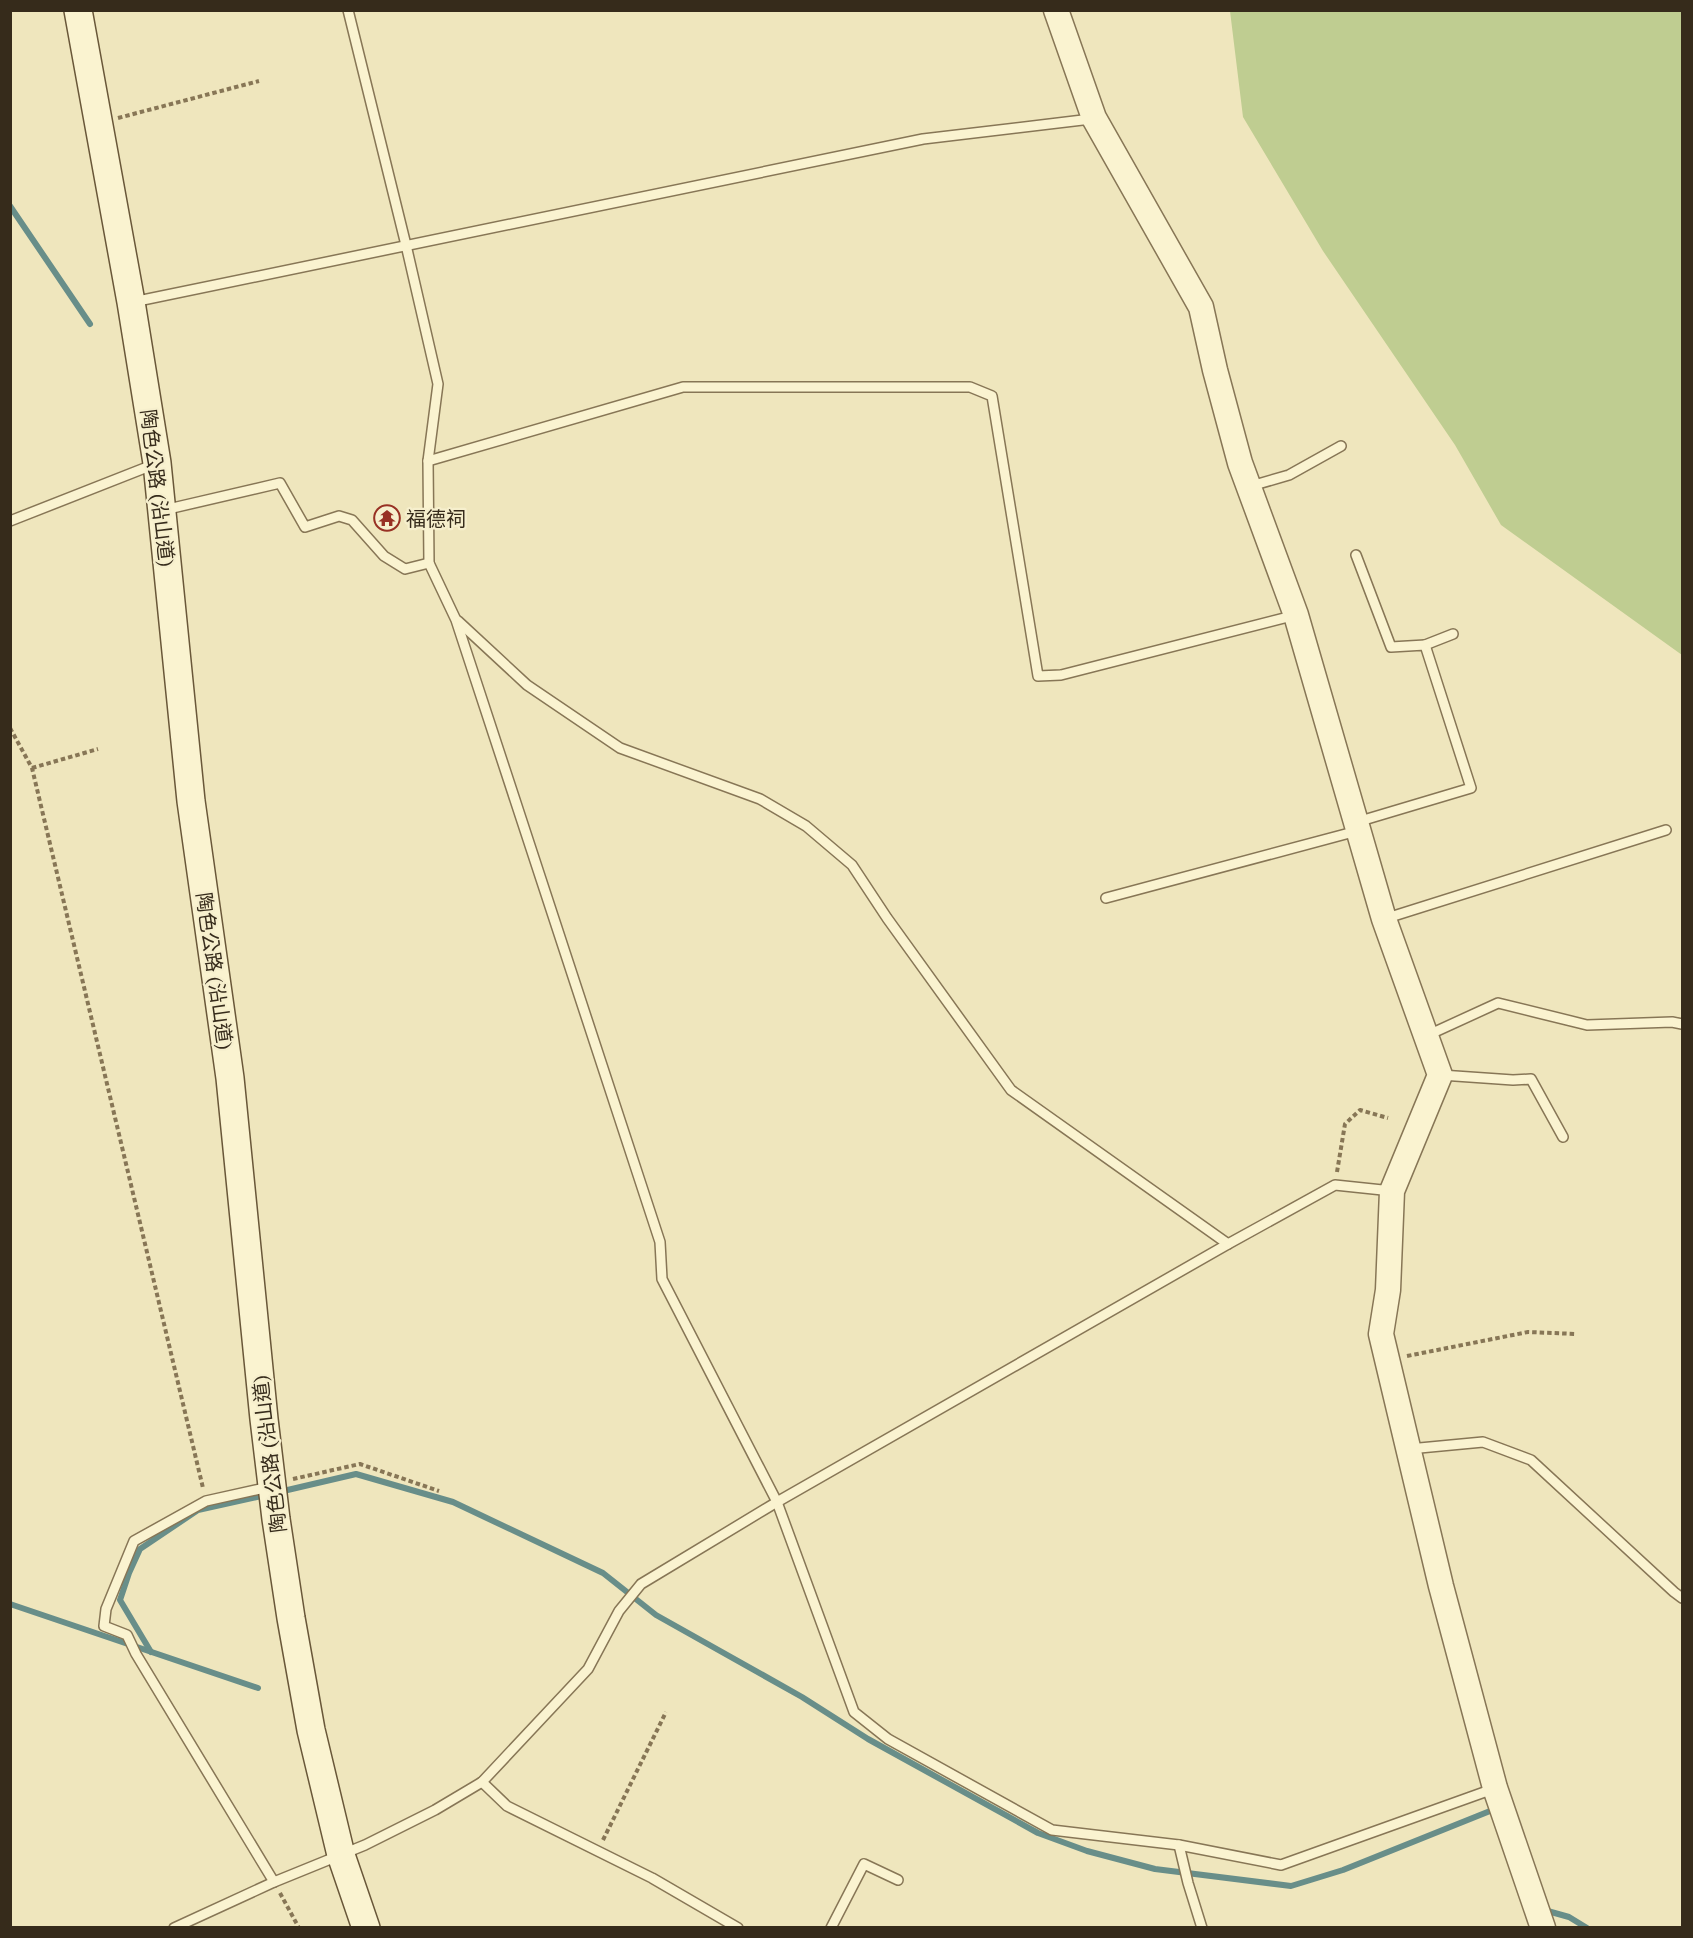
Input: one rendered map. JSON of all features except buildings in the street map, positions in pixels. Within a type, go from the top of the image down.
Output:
[{"type":"main road","name":"陶色公路 (沿山道)","points":[[78,10],[131,302],[157,463],[191,801],[230,1078],[276,1519],[311,1730],[341,1855],[366,1928]]},
{"type":"street","points":[[1056,10],[1094,118],[1201,306],[1215,370],[1240,463],[1296,615],[1384,918],[1440,1075],[1392,1191],[1388,1290],[1380,1334],[1441,1586],[1495,1788],[1542,1924]]},
{"type":"lane","points":[[348,10],[438,384],[428,461],[429,563],[456,620],[660,1242],[662,1279],[777,1502],[854,1712],[888,1739],[1052,1830],[1179,1845],[1281,1866],[1495,1788]]},
{"type":"lane","points":[[131,302],[923,139],[1094,118]]},
{"type":"lane","points":[[428,461],[683,387],[970,387],[992,396],[1038,676],[1061,675],[1296,615]]},
{"type":"lane","points":[[1250,487],[1289,476],[1341,446]]},
{"type":"lane","points":[[10,521],[157,463]]},
{"type":"lane","points":[[162,511],[280,483],[305,527],[339,516],[352,520],[384,555],[405,569],[429,563]]},
{"type":"lane","points":[[1356,555],[1391,647],[1425,645],[1453,634]]},
{"type":"lane","points":[[456,620],[527,685],[620,748],[760,799],[807,826],[852,865],[887,918],[1011,1090],[1228,1244]]},
{"type":"lane","points":[[1106,898],[1356,827],[1471,788],[1425,645]]},
{"type":"lane","points":[[1384,918],[1666,830]]},
{"type":"lane","points":[[1426,1036],[1497,1003],[1587,1025],[1672,1022],[1683,1024]]},
{"type":"lane","points":[[1440,1075],[1531,1079],[1563,1137]]},
{"type":"lane","points":[[174,1928],[274,1882],[341,1855],[435,1810],[483,1782],[588,1669],[619,1611],[641,1584],[777,1502],[1335,1185],[1392,1191]]},
{"type":"lane","points":[[1409,1449],[1483,1442],[1532,1460],[1683,1598]]},
{"type":"lane","points":[[272,1486],[206,1501],[134,1541],[106,1609],[104,1626],[127,1635],[136,1654],[274,1882]]},
{"type":"lane","points":[[483,1782],[507,1806],[652,1878],[738,1928]]},
{"type":"lane","points":[[1179,1845],[1202,1928]]},
{"type":"lane","points":[[831,1928],[864,1864],[898,1880]]},
{"type":"path","points":[[98,122],[259,81]]},
{"type":"path","points":[[10,728],[32,768],[206,1501]]},
{"type":"path","points":[[32,768],[98,748]]},
{"type":"path","points":[[1335,1185],[1346,1124],[1360,1110],[1388,1118]]},
{"type":"path","points":[[1387,1360],[1528,1332],[1577,1334]]},
{"type":"path","points":[[272,1486],[360,1464],[439,1491]]},
{"type":"path","points":[[598,1851],[666,1712]]},
{"type":"path","points":[[274,1882],[299,1928]]},
{"type":"green space","points":[[1230,11],[1682,11],[1682,655],[1501,525],[1455,445],[1323,251],[1243,117]]},
{"type":"waterway","points":[[10,206],[90,324]]},
{"type":"waterway","points":[[279,1492],[356,1474],[453,1502],[603,1573],[656,1615],[802,1697],[868,1739],[1038,1833],[1087,1851],[1155,1869],[1291,1886],[1343,1870],[1495,1809],[1495,1811]]},
{"type":"waterway","points":[[151,1652],[120,1600],[140,1549],[198,1510],[266,1495]]},
{"type":"waterway","points":[[10,1604],[258,1688]]},
{"type":"waterway","points":[[1544,1910],[1569,1917],[1587,1928]]},
{"type":"place","name":"福德祠","points":[[387,518]]}]
